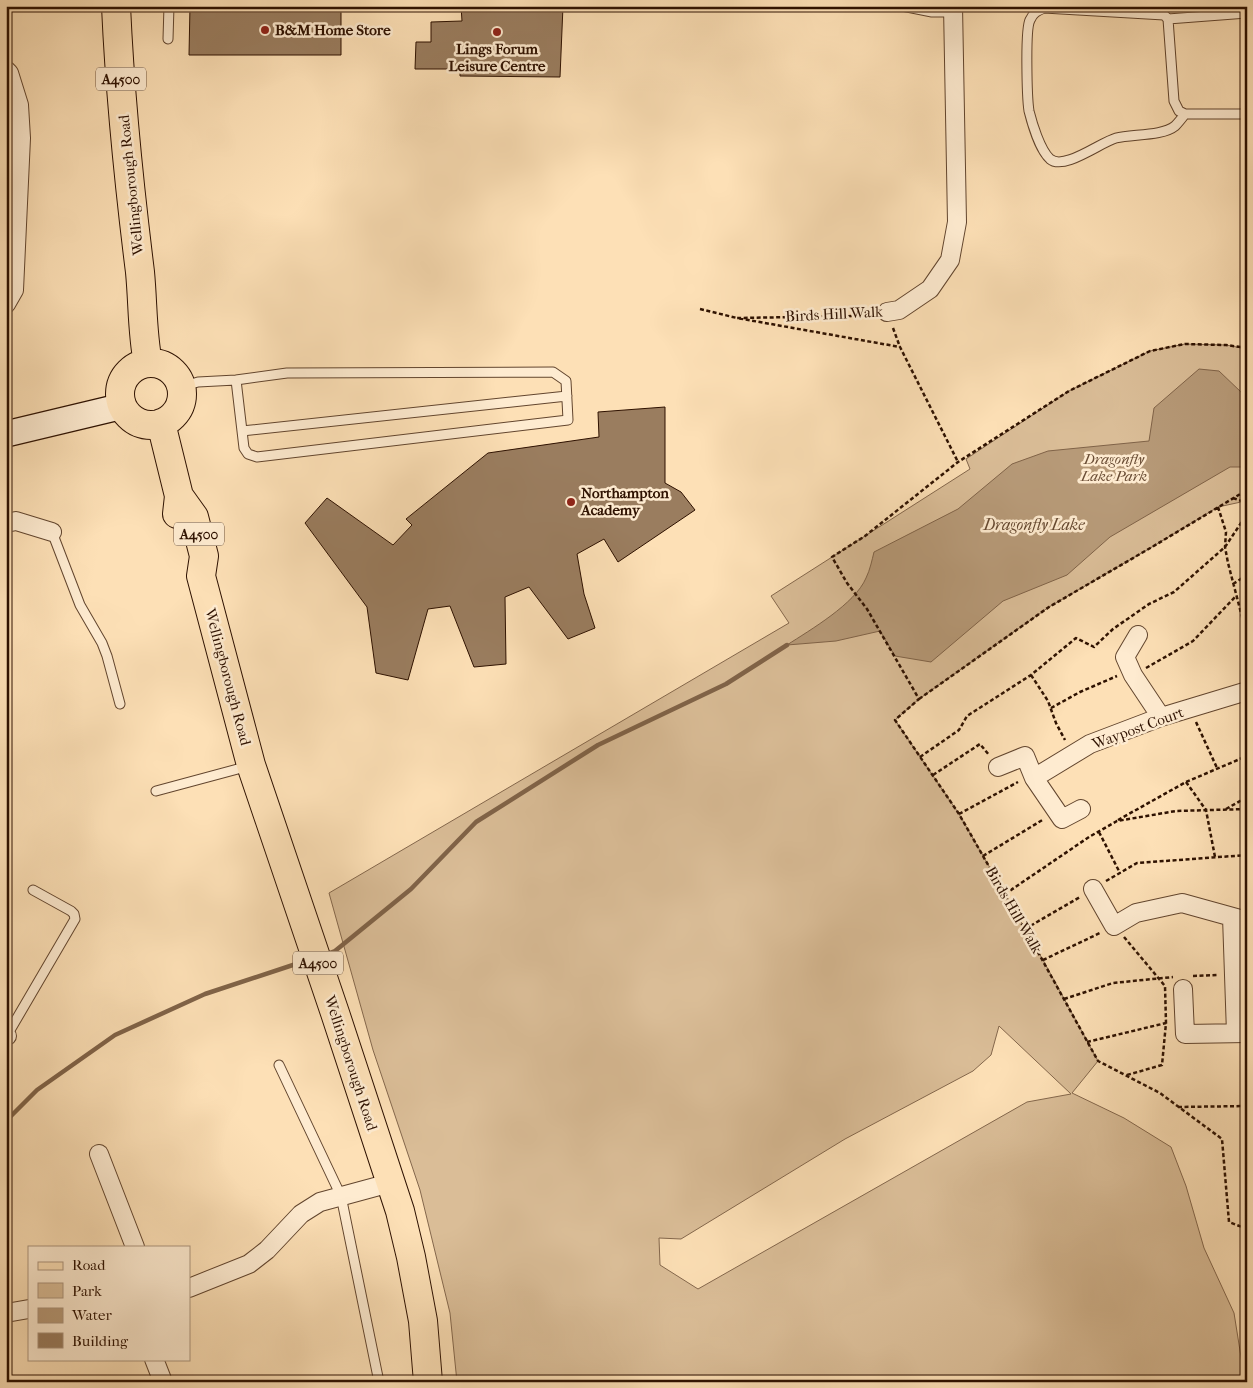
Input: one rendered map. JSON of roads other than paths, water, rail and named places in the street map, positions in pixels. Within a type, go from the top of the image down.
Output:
[{"type":"main road","name":"Wellingborough Road","points":[[116,6],[125,146],[143,299],[144,344],[148,363]]},
{"type":"main road","points":[[148,363],[159,364],[169,369],[181,387],[182,396],[180,404],[169,419],[150,425],[139,422],[129,416],[122,406],[120,397],[120,388],[124,378],[130,371],[148,363]]},
{"type":"main road","name":"Wellingborough Road","points":[[161,423],[179,496],[177,521],[186,556],[201,576],[251,765],[400,1211],[411,1257],[422,1321],[428,1382]]},
{"type":"street","name":"Birds Hill Walk","points":[[887,312],[899,310],[930,289],[950,260],[957,222],[953,9]]},
{"type":"street","points":[[6,70],[9,73],[19,105],[21,138],[14,290],[6,304]]},
{"type":"street","points":[[6,434],[122,406]]},
{"type":"street","points":[[6,523],[16,522],[52,532]]},
{"type":"street","points":[[1138,635],[1125,657],[1132,672],[1161,717]]},
{"type":"street","name":"Waypost Court","points":[[1034,778],[1090,744],[1161,717],[1247,691]]},
{"type":"street","points":[[998,767],[1025,756],[1034,778],[1062,819],[1081,809]]},
{"type":"street","points":[[1093,889],[1114,926],[1136,913],[1182,903],[1240,919],[1234,974],[1241,999],[1241,1033],[1185,1034],[1182,981]]},
{"type":"street","points":[[99,1154],[136,1246]]},
{"type":"street","points":[[190,1288],[249,1264],[267,1250],[301,1214],[320,1202],[390,1183]]},
{"type":"street","points":[[6,1313],[28,1309]]},
{"type":"street","points":[[154,1360],[163,1382]]},
{"type":"lane","points":[[168,39],[169,6]]},
{"type":"lane","points":[[902,6],[932,12],[953,9]]},
{"type":"lane","points":[[1185,114],[1174,126],[1161,131],[1115,138],[1059,163],[1050,159],[1037,136],[1029,110],[1028,33],[1029,22],[1034,12],[1044,8],[1164,15],[1168,19],[1174,101],[1179,111],[1185,114],[1247,114]]},
{"type":"lane","points":[[1168,19],[1247,13]]},
{"type":"lane","points":[[181,387],[198,382],[236,380],[286,373],[553,372],[566,381],[568,420],[257,457],[248,454],[244,448],[236,380]]},
{"type":"lane","points":[[242,431],[567,396]]},
{"type":"lane","points":[[52,532],[80,606],[102,643],[120,704]]},
{"type":"lane","points":[[156,791],[251,765]]},
{"type":"lane","points":[[6,1036],[75,919],[71,911],[33,890]]},
{"type":"lane","points":[[279,1066],[341,1196],[379,1382]]},
{"type":"water","name":"Dragonfly Lake","points":[[1199,369],[1219,371],[1241,392],[1247,404],[1247,467],[1230,467],[1110,537],[1067,575],[1003,601],[931,662],[895,656],[880,631],[836,641],[787,645],[831,616],[852,597],[866,578],[874,552],[958,509],[1012,464],[1048,451],[1149,441],[1154,408]]},
{"type":"waterway","points":[[324,955],[335,951],[411,889],[476,822],[598,745],[726,684],[787,645]]},
{"type":"waterway","points":[[6,1121],[37,1090],[115,1035],[205,994],[308,960]]},
{"type":"place","name":"B&M Home Store","points":[[265,30]]},
{"type":"place","name":"Lings Forum Leisure Centre","points":[[497,32]]},
{"type":"place","name":"Northampton Academy","points":[[571,502]]},
{"type":"park label","name":"Dragonfly Lake Park","points":[[1114,468]]}]
